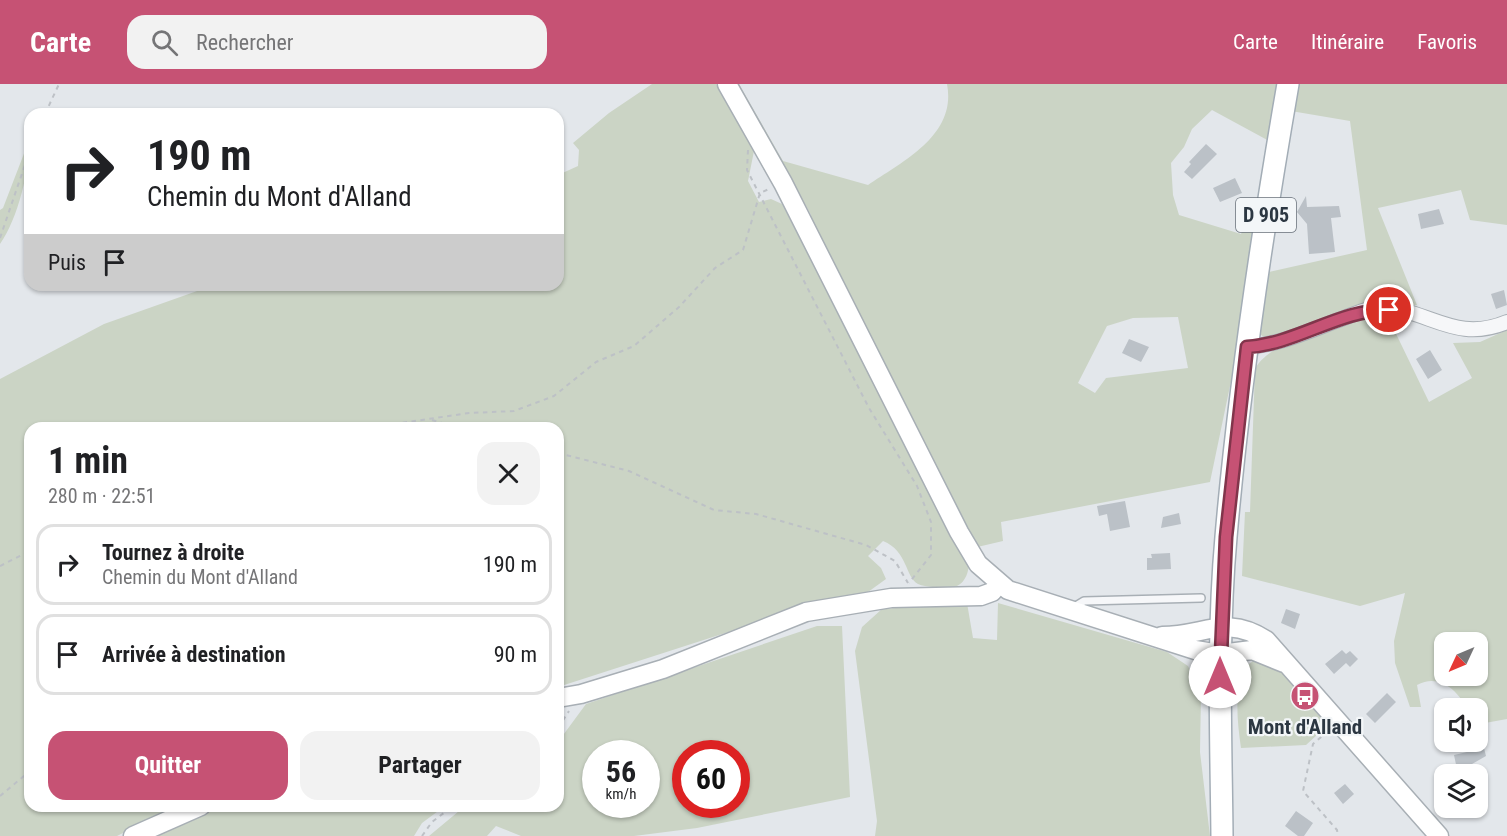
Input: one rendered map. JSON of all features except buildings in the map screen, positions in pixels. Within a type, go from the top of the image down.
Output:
[{"type":"main road","name":"D 905","points":[[1222,836],[1220,654],[1226,537],[1247,347],[1288,84]]},
{"type":"street","points":[[727,84],[783,183],[959,532],[984,571],[1008,590],[1070,612],[1181,646],[1220,654],[1252,650],[1284,663]]},
{"type":"street","points":[[1247,347],[1275,343],[1369,309],[1409,310],[1450,328],[1471,330],[1496,327],[1507,322]]},
{"type":"street","points":[[955,595],[984,571]]},
{"type":"street","points":[[564,697],[663,669],[806,612],[912,590],[963,598],[981,596],[992,592],[999,584]]},
{"type":"street","points":[[1153,636],[1177,636],[1221,626],[1251,631],[1266,640],[1439,836]]},
{"type":"street","points":[[133,836],[187,812]]},
{"type":"lane","points":[[1070,612],[1073,606],[1084,601],[1201,598]]},
{"type":"path","points":[[48,108],[59,84]]},
{"type":"path","points":[[743,141],[748,150],[747,170],[869,408],[917,486],[931,522],[931,555],[912,590]]},
{"type":"path","points":[[0,237],[24,167]]},
{"type":"path","points":[[414,422],[468,413],[514,411],[554,396],[596,362],[634,346],[679,307],[715,268],[743,250],[760,194],[783,183]]},
{"type":"path","points":[[430,420],[437,422]]},
{"type":"path","points":[[564,455],[629,471],[714,510],[756,514],[866,545],[895,561],[912,590]]},
{"type":"path","points":[[0,566],[24,554]]},
{"type":"path","points":[[1338,836],[1337,830],[1303,791],[1313,744],[1339,722]]},
{"type":"path","points":[[0,796],[24,776]]},
{"type":"path","points":[[422,836],[432,822],[445,812]]},
{"type":"green space","points":[[652,84],[716,84],[754,151],[748,181],[759,202],[771,199],[782,204],[969,564],[968,572],[962,582],[952,588],[918,584],[911,576],[902,557],[891,545],[883,541],[868,556],[881,568],[886,579],[868,592],[747,626],[564,685],[564,422],[24,422],[24,812],[164,812],[117,836],[0,836],[0,379],[104,324],[197,291],[564,291],[564,172],[578,166],[579,150],[573,143],[609,113]]},
{"type":"green space","points":[[731,84],[739,84],[783,161],[868,185],[911,156],[936,132],[944,118],[948,102],[947,84],[1281,84],[1271,142],[1212,110],[1192,129],[1184,147],[1171,163],[1173,195],[1179,215],[1241,234],[1249,215],[1258,212],[1235,362],[1210,482],[1001,522],[1003,541],[973,548],[806,223],[811,215],[805,204],[791,189]],"holes":[[[1178,317],[1188,368],[1106,378],[1095,393],[1078,383],[1107,326],[1133,318]]]},
{"type":"green space","points":[[1296,84],[1507,84],[1507,225],[1470,220],[1461,190],[1378,208],[1417,305],[1383,307],[1267,339],[1258,333],[1269,272],[1367,250],[1350,121],[1291,111]]},
{"type":"green space","points":[[24,154],[22,193],[12,221],[0,244],[0,210],[3,208]]},
{"type":"green space","points":[[1386,313],[1429,402],[1472,378],[1453,343],[1480,342],[1507,330],[1507,719],[1488,722],[1488,698],[1460,698],[1447,686],[1488,686],[1488,632],[1434,632],[1434,681],[1417,685],[1421,707],[1410,707],[1395,663],[1394,641],[1405,593],[1360,606],[1242,576],[1245,512],[1250,512],[1255,369],[1264,358],[1278,348],[1295,339],[1334,325]]},
{"type":"green space","points":[[967,603],[973,638],[997,640],[998,603],[1167,652],[1188,666],[1201,694],[1200,752],[1210,836],[875,836],[877,821],[855,651],[862,627],[882,609]]},
{"type":"green space","points":[[817,626],[842,626],[850,797],[750,817],[750,740],[672,740],[672,818],[746,818],[697,828],[634,836],[521,836],[496,826],[487,836],[429,836],[458,812],[564,812],[564,734],[586,704]]},
{"type":"green space","points":[[1253,661],[1268,662],[1282,671],[1329,724],[1306,745],[1241,748],[1238,689],[1242,669]]},
{"type":"green space","points":[[206,812],[437,812],[422,823],[414,836],[147,836]]},
{"type":"place","name":"Mont d'Alland","points":[[1305,696]]},
{"type":"route","points":[[1220,677],[1226,537],[1247,347],[1275,343],[1369,309],[1389,310]]}]
